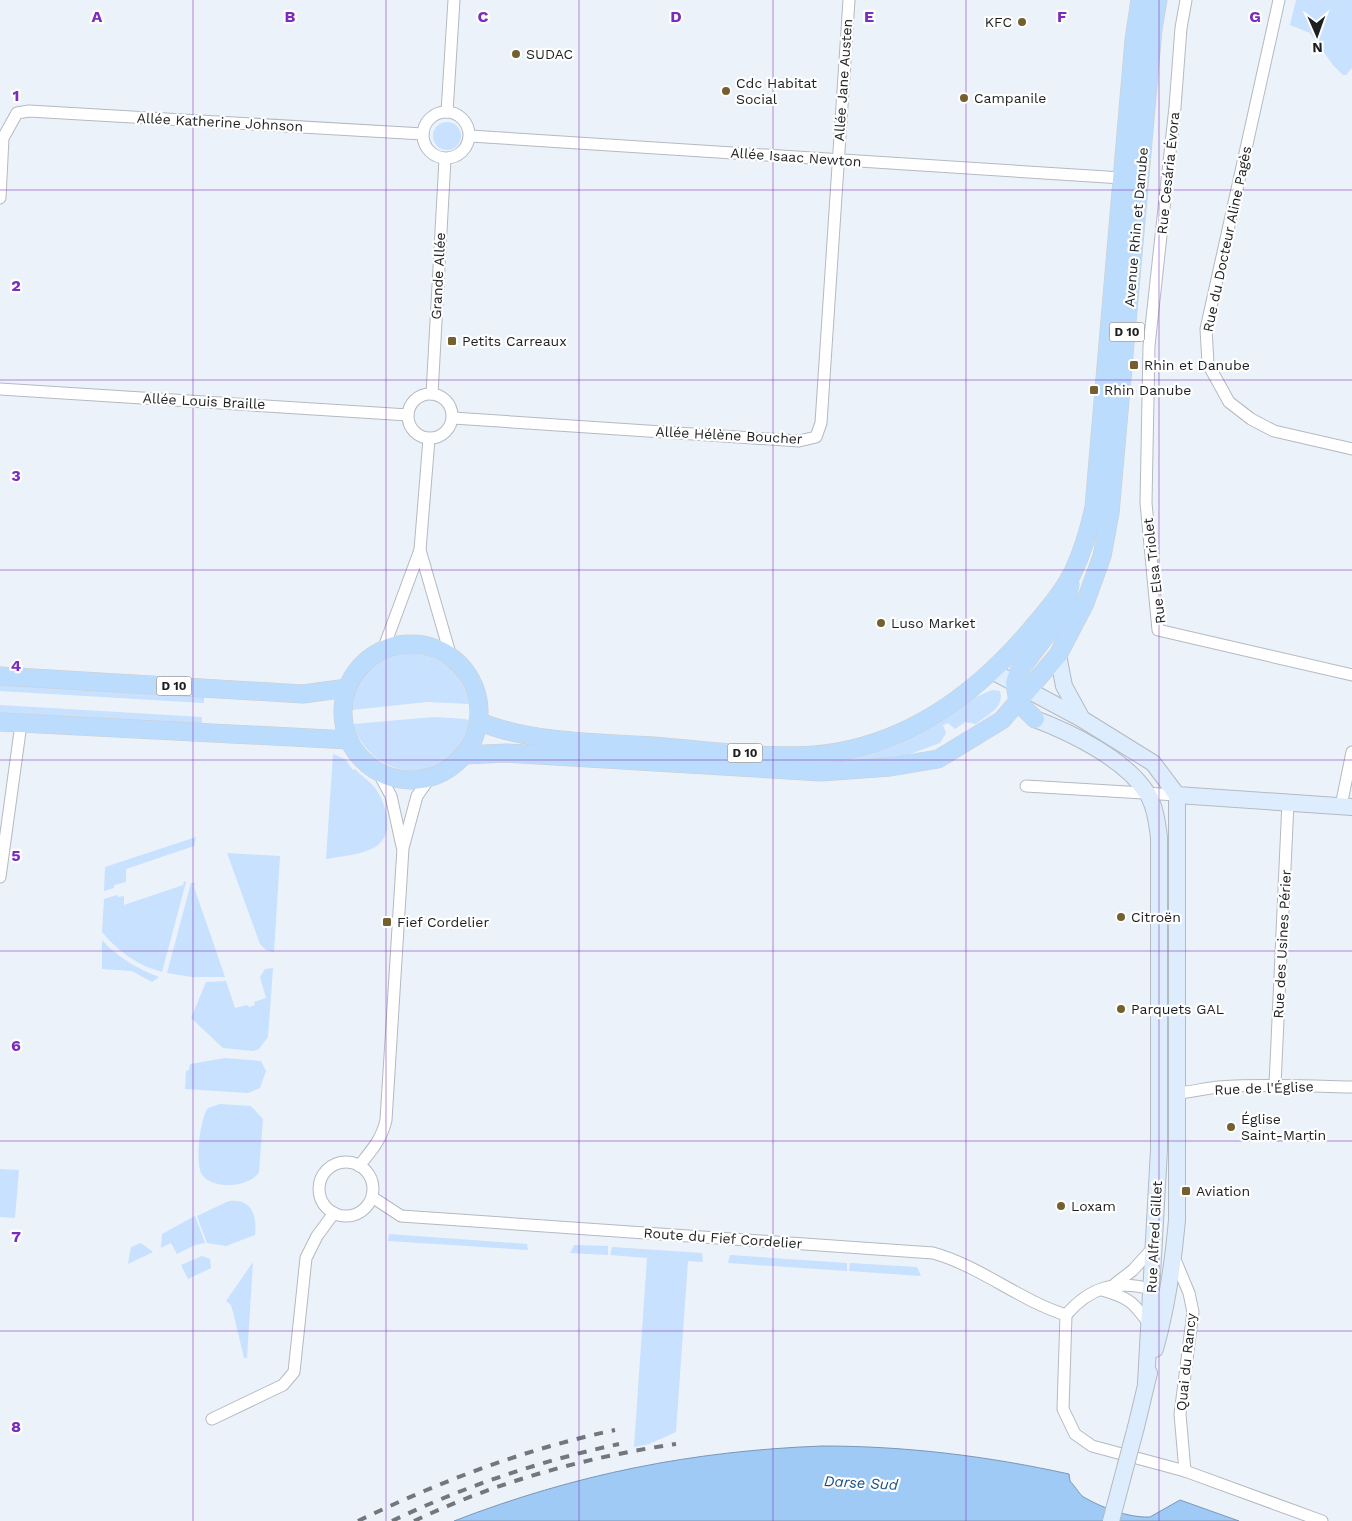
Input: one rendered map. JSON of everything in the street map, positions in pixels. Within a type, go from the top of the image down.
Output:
[{"type":"main road","name":"Avenue Rhin et Danube","points":[[1072,573],[1087,537],[1094,507],[1134,40],[1140,0]]},
{"type":"main road","name":"Avenue Rhin et Danube","points":[[1058,654],[1085,603],[1102,556],[1110,513],[1153,29],[1158,0]]},
{"type":"main road","name":"D 10","points":[[478,721],[509,732],[621,744],[789,756],[837,752],[884,740],[915,726],[953,704],[992,671],[1017,646],[1047,610],[1072,573]]},
{"type":"main road","points":[[1036,719],[1021,692],[1019,671],[1065,611],[1072,573]]},
{"type":"main road","points":[[406,644],[427,646],[451,657],[470,677],[477,694],[478,721],[472,740],[463,755],[447,769],[431,776],[413,780],[393,778],[378,772],[358,755],[349,740],[342,717],[347,688],[356,670],[371,656],[383,650],[406,644]]},
{"type":"main road","name":"D 10","points":[[463,755],[506,753],[821,772],[890,767],[938,759],[1002,720],[1021,692],[1058,654]]},
{"type":"main road","points":[[1058,654],[1064,686],[1082,719]]},
{"type":"main road","points":[[992,671],[1021,692],[1082,719],[1153,763],[1176,795],[1346,806]]},
{"type":"main road","name":"D 10","points":[[0,676],[303,694],[347,688]]},
{"type":"main road","points":[[1002,720],[1036,719],[1112,758],[1132,775],[1148,794]]},
{"type":"main road","points":[[0,722],[349,740]]},
{"type":"main road","name":"Rue Alfred Gillet","points":[[1146,1383],[1158,1150],[1159,837],[1156,816],[1148,794]]},
{"type":"main road","name":"Rue Alfred Gillet","points":[[1111,1521],[1165,1315],[1174,1257],[1177,1093],[1176,795]]},
{"type":"street","points":[[448,112],[454,0]]},
{"type":"street","name":"Allée Jane Austen","points":[[837,160],[849,0]]},
{"type":"street","name":"Rue Cesária Évora","points":[[1148,346],[1175,107],[1181,28],[1186,0]]},
{"type":"street","name":"Rue du Docteur Aline Pagès","points":[[1279,0],[1206,329],[1208,364],[1229,402],[1251,419],[1274,430],[1352,449]]},
{"type":"street","name":"Allée Katherine Johnson","points":[[0,198],[3,138],[17,113],[29,112],[423,134]]},
{"type":"street","points":[[448,112],[457,114],[464,119],[470,136],[462,153],[454,158],[445,159],[429,151],[424,143],[423,134],[425,125],[431,118],[438,113],[448,112]]},
{"type":"street","name":"Allée Isaac Newton","points":[[470,136],[1122,178]]},
{"type":"street","name":"Grande Allée","points":[[432,394],[445,159]]},
{"type":"street","name":"Allée Hélène Boucher","points":[[453,418],[799,440],[816,438],[821,423],[837,160]]},
{"type":"street","name":"Rue Elsa Triolet","points":[[1148,346],[1146,503],[1158,630],[1352,675]]},
{"type":"street","name":"Allée Louis Braille","points":[[0,389],[408,415]]},
{"type":"street","points":[[432,394],[440,396],[447,402],[453,418],[445,433],[429,438],[414,431],[408,415],[410,406],[416,400],[424,395],[432,394]]},
{"type":"street","points":[[383,650],[420,550],[429,438]]},
{"type":"street","points":[[420,550],[451,657]]},
{"type":"street","points":[[0,877],[21,724]]},
{"type":"street","points":[[1346,806],[1352,752]]},
{"type":"street","points":[[378,772],[391,796],[403,848]]},
{"type":"street","points":[[359,1166],[384,1131],[403,848],[417,796],[431,776]]},
{"type":"street","points":[[1026,786],[1176,795]]},
{"type":"street","name":"Rue des Usines Périer","points":[[1276,1086],[1288,802]]},
{"type":"street","name":"Rue de l'Église","points":[[1177,1093],[1200,1092],[1216,1087],[1352,1086]]},
{"type":"street","points":[[351,1163],[359,1166],[371,1179],[372,1197],[361,1212],[352,1216],[334,1213],[322,1201],[320,1184],[322,1176],[335,1165],[351,1163]]},
{"type":"street","name":"Route du Fief Cordelier","points":[[372,1197],[401,1216],[933,1254],[951,1259],[1039,1304],[1066,1315]]},
{"type":"street","points":[[212,1419],[283,1385],[294,1372],[306,1258],[317,1236],[334,1213]]},
{"type":"street","points":[[1152,1250],[1116,1284],[1079,1300],[1066,1315],[1063,1409],[1075,1434],[1092,1446],[1185,1471],[1322,1521]]},
{"type":"street","name":"Quai du Rancy","points":[[1174,1257],[1189,1293],[1193,1312],[1180,1414],[1185,1471]]},
{"type":"street","points":[[1116,1284],[1151,1289],[1165,1315]]},
{"type":"street","points":[[1102,1290],[1122,1296],[1132,1302],[1150,1325]]},
{"type":"shaded area","points":[[1296,0],[1352,0],[1352,68],[1346,75],[1343,75],[1333,65],[1310,33],[1290,25]]},
{"type":"shaded area","points":[[447,122],[457,126],[461,136],[457,146],[447,150],[437,146],[433,136],[437,126]]},
{"type":"shaded area","points":[[406,653],[429,656],[448,666],[462,682],[469,704],[427,702],[351,710],[356,689],[368,671],[385,659]]},
{"type":"shaded area","points":[[0,682],[204,695],[204,703],[0,691]]},
{"type":"shaded area","points":[[992,690],[1000,691],[1001,697],[998,707],[990,714],[976,724],[965,722],[955,729],[948,723],[943,725],[946,733],[940,743],[899,758],[814,766],[783,761],[942,718],[974,698]]},
{"type":"shaded area","points":[[0,705],[202,717],[202,726],[0,713]]},
{"type":"shaded area","points":[[434,717],[466,719],[469,722],[461,743],[448,758],[432,767],[414,771],[396,768],[378,759],[363,745],[353,724]]},
{"type":"shaded area","points":[[333,754],[345,759],[353,770],[355,769],[375,788],[383,802],[387,827],[381,841],[370,850],[358,854],[326,859]]},
{"type":"shaded area","points":[[196,837],[194,846],[126,869],[126,882],[114,885],[114,888],[104,891],[105,867]]},
{"type":"shaded area","points":[[227,853],[280,856],[274,952],[266,950],[260,944]]},
{"type":"shaded area","points":[[184,881],[186,882],[162,972],[145,966],[129,957],[102,932],[104,899],[117,895],[118,897],[124,896],[124,905],[183,885]]},
{"type":"shaded area","points":[[191,883],[195,883],[194,887],[225,977],[192,977],[167,973]]},
{"type":"shaded area","points":[[102,940],[128,962],[159,977],[152,982],[132,971],[102,969]]},
{"type":"shaded area","points":[[273,968],[268,1037],[259,1049],[253,1051],[223,1048],[191,1018],[206,982],[226,981],[235,1008],[247,1005],[249,1007],[255,1005],[254,1002],[266,998],[260,977],[265,969]]},
{"type":"shaded area","points":[[225,1058],[261,1061],[266,1071],[260,1088],[248,1093],[185,1089],[186,1071],[189,1070],[190,1064]]},
{"type":"shaded area","points":[[220,1104],[251,1106],[263,1119],[259,1172],[255,1177],[240,1184],[224,1185],[216,1183],[208,1180],[200,1171],[199,1142],[205,1113],[208,1108]]},
{"type":"shaded area","points":[[0,1169],[19,1170],[15,1218],[0,1217]]},
{"type":"shaded area","points":[[229,1201],[243,1202],[248,1205],[254,1215],[255,1235],[226,1246],[207,1243],[197,1216]]},
{"type":"shaded area","points":[[195,1216],[205,1243],[195,1245],[177,1254],[171,1243],[161,1248],[162,1234]]},
{"type":"shaded area","points":[[389,1234],[527,1244],[528,1250],[388,1241]]},
{"type":"shaded area","points":[[141,1243],[153,1252],[128,1264],[131,1247]]},
{"type":"shaded area","points":[[574,1245],[608,1246],[608,1255],[570,1253]]},
{"type":"shaded area","points":[[612,1247],[702,1253],[703,1262],[688,1261],[676,1432],[649,1444],[634,1447],[647,1258],[610,1255]]},
{"type":"shaded area","points":[[730,1255],[847,1263],[847,1271],[728,1263]]},
{"type":"shaded area","points":[[202,1256],[210,1259],[211,1268],[188,1279],[181,1265]]},
{"type":"shaded area","points":[[253,1262],[247,1358],[244,1358],[231,1305],[226,1301]]},
{"type":"shaded area","points":[[850,1263],[917,1267],[921,1276],[849,1271]]},
{"type":"water","name":"Darse Sud","points":[[822,1446],[915,1450],[1008,1462],[1069,1474],[1070,1481],[1082,1496],[1106,1508],[1124,1514],[1150,1517],[1180,1500],[1239,1521],[454,1521],[545,1490],[635,1468],[727,1453]]},
{"type":"railway","points":[[358,1521],[389,1506],[484,1468],[549,1447],[615,1430]]},
{"type":"railway","points":[[392,1521],[419,1508],[503,1476],[560,1458],[619,1444]]},
{"type":"railway","points":[[414,1521],[477,1494],[542,1473],[609,1456],[676,1444]]},
{"type":"place","name":"KFC","points":[[1022,22]]},
{"type":"place","name":"SUDAC","points":[[516,54]]},
{"type":"place","name":"Cdc Habitat Social","points":[[726,91]]},
{"type":"place","name":"Campanile","points":[[964,98]]},
{"type":"place","name":"Petits Carreaux","points":[[452,341]]},
{"type":"place","name":"Rhin et Danube","points":[[1134,365]]},
{"type":"place","name":"Rhin Danube","points":[[1094,390]]},
{"type":"place","name":"Luso Market","points":[[881,623]]},
{"type":"place","name":"Citroën","points":[[1121,917]]},
{"type":"place","name":"Fief Cordelier","points":[[387,922]]},
{"type":"place","name":"Parquets GAL","points":[[1121,1009]]},
{"type":"place","name":"Église Saint-Martin","points":[[1231,1127]]},
{"type":"place","name":"Aviation","points":[[1186,1191]]},
{"type":"place","name":"Loxam","points":[[1061,1206]]}]
